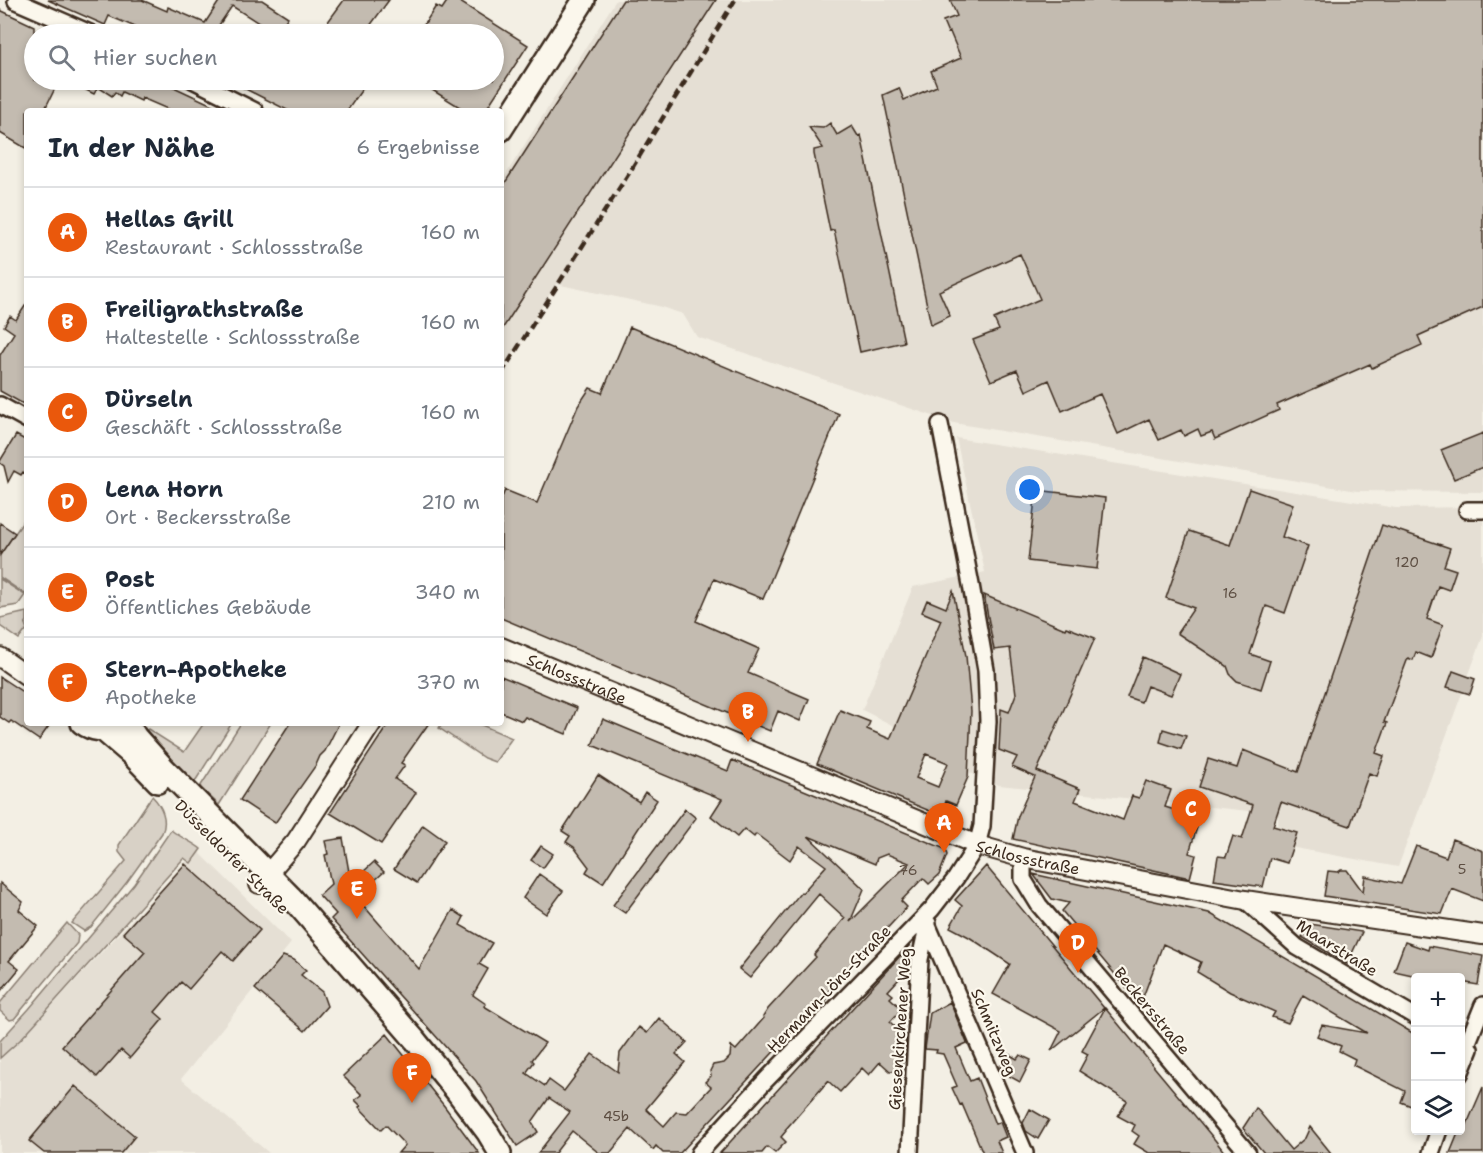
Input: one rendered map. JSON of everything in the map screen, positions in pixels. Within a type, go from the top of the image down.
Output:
[{"type":"main road","points":[[504,125],[584,0]]},
{"type":"main road","points":[[87,726],[93,730],[118,726]]},
{"type":"main road","name":"Düsseldorfer Straße","points":[[118,726],[132,755],[264,879],[363,981],[450,1083],[488,1133],[500,1153]]},
{"type":"street","points":[[16,0],[70,24]]},
{"type":"street","points":[[214,90],[249,108]]},
{"type":"street","points":[[0,405],[24,418]]},
{"type":"street","points":[[940,424],[986,670],[988,721],[982,826],[977,846]]},
{"type":"street","points":[[1467,510],[1483,510]]},
{"type":"street","points":[[0,646],[24,662]]},
{"type":"street","name":"Schlossstraße","points":[[504,648],[977,846],[1023,858],[1245,900],[1483,934]]},
{"type":"street","points":[[0,657],[24,674]]},
{"type":"street","points":[[264,879],[296,842],[370,726]]},
{"type":"street","name":"Hermann-Löns-Straße","points":[[699,1153],[774,1071],[932,909],[977,846]]},
{"type":"street","name":"Beckersstraße","points":[[1023,858],[1023,879],[1039,905],[1248,1153]]},
{"type":"street","name":"Maarstraße","points":[[1245,900],[1261,917],[1297,947],[1411,1014]]},
{"type":"street","name":"Giesenkirchener Weg","points":[[910,1153],[920,960],[932,909]]},
{"type":"street","name":"Schmitzweg","points":[[928,926],[1025,1153]]},
{"type":"street","points":[[1470,1049],[1483,1005]]},
{"type":"street","points":[[1431,1153],[1438,1135]]},
{"type":"shaded area","points":[[616,0],[1483,0],[1483,492],[1357,491],[954,423],[697,337],[683,314],[658,306],[556,284],[504,368],[504,177]]},
{"type":"shaded area","points":[[956,438],[1396,508],[1483,507],[1483,636],[1398,867],[1279,845],[1278,814],[999,785],[906,746],[896,727],[862,710],[913,587],[985,572]]},
{"type":"shaded area","points":[[24,520],[24,593],[0,577],[0,555]]},
{"type":"shaded area","points":[[0,579],[24,596],[18,605],[0,608]]},
{"type":"shaded area","points":[[24,613],[24,633],[19,639],[0,626],[0,618]]},
{"type":"shaded area","points":[[202,726],[230,726],[194,783],[144,733],[148,729],[184,752]]},
{"type":"shaded area","points":[[239,726],[269,726],[219,805],[200,787]]},
{"type":"shaded area","points":[[440,726],[484,726],[512,738],[495,762],[484,758],[439,728]]},
{"type":"shaded area","points":[[152,796],[163,813],[162,833],[127,882],[91,927],[84,931],[72,923],[126,861],[119,852],[119,845]]},
{"type":"shaded area","points":[[171,830],[201,849],[191,863],[184,858],[20,1040],[0,1058],[0,1041],[134,884]]},
{"type":"shaded area","points":[[197,850],[291,943],[181,1079],[269,1153],[0,1153],[0,1059]]},
{"type":"shaded area","points":[[67,923],[78,935],[77,943],[14,1019],[10,1020],[0,1011],[0,1003]]},
{"type":"building","points":[[48,0],[142,0],[167,11],[168,7],[205,23],[220,0],[262,0],[288,17],[283,24],[260,24],[232,6],[220,24],[128,24],[109,16],[105,24]]},
{"type":"building","points":[[344,0],[389,0],[371,24],[326,24]]},
{"type":"building","points":[[448,0],[457,0],[495,24],[424,24],[436,6],[442,9]]},
{"type":"building","points":[[623,0],[716,0],[504,326],[504,184]]},
{"type":"building","points":[[950,0],[1483,0],[1483,307],[1418,336],[1422,345],[1372,368],[1370,364],[1277,405],[1279,410],[1215,439],[1212,432],[1201,436],[1198,429],[1184,436],[1181,430],[1159,440],[1149,419],[1118,434],[1100,394],[1062,411],[1049,380],[1026,391],[1017,370],[991,381],[973,340],[999,330],[994,319],[1040,299],[1020,254],[939,291],[950,316],[931,325],[883,95],[899,88],[904,100],[937,86],[931,71],[961,58],[943,21],[957,16]]},
{"type":"building","points":[[0,10],[30,24],[24,24],[24,90],[54,90],[45,108],[24,108],[24,147],[0,133]]},
{"type":"building","points":[[504,30],[528,45],[504,82]]},
{"type":"building","points":[[103,90],[180,90],[219,108],[165,108],[142,98],[141,101],[122,92],[120,96],[115,92],[112,96]]},
{"type":"building","points":[[248,90],[362,90],[349,108],[283,108]]},
{"type":"building","points":[[432,90],[499,90],[487,108],[461,108]]},
{"type":"building","points":[[830,123],[837,135],[852,126],[858,136],[861,135],[904,342],[860,352],[834,230],[830,231],[814,154],[814,150],[823,148],[809,127],[823,128]]},
{"type":"building","points":[[24,308],[24,404],[0,391],[0,355],[14,333],[4,326],[10,316],[16,320]]},
{"type":"building","points":[[630,327],[839,414],[763,599],[714,579],[696,621],[759,649],[748,673],[809,699],[800,721],[778,711],[770,731],[504,619],[505,490],[537,503],[578,406],[590,388],[602,393]]},
{"type":"building","points":[[1483,433],[1483,467],[1454,479],[1441,450]]},
{"type":"building","points":[[16,435],[24,439],[24,473],[21,475],[14,471],[8,482],[4,466],[0,461]]},
{"type":"building","points":[[1249,489],[1293,504],[1282,537],[1308,546],[1285,613],[1266,606],[1250,654],[1270,661],[1261,689],[1237,681],[1230,674],[1227,666],[1177,633],[1194,608],[1166,598],[1189,531],[1230,545]]},
{"type":"building","points":[[1036,490],[1105,498],[1097,569],[1028,561]]},
{"type":"building","points":[[0,523],[15,533],[0,555]]},
{"type":"building","points":[[1382,525],[1450,548],[1444,566],[1456,570],[1449,590],[1438,586],[1427,619],[1443,625],[1431,658],[1416,652],[1413,660],[1408,658],[1384,722],[1387,723],[1376,753],[1384,756],[1377,776],[1369,773],[1350,826],[1281,802],[1273,826],[1297,833],[1287,863],[1270,858],[1263,887],[1214,880],[1218,856],[1226,857],[1233,836],[1242,839],[1253,805],[1199,787],[1208,759],[1237,768],[1243,750],[1298,772]]},
{"type":"building","points":[[953,591],[966,656],[971,711],[968,777],[956,805],[946,801],[944,807],[940,805],[937,814],[817,764],[840,710],[870,722],[867,729],[890,739],[941,620],[922,612],[927,600],[946,608]],"holes":[[[926,754],[948,763],[938,787],[916,778]]]},
{"type":"building","points":[[984,595],[1065,629],[1066,627],[1095,638],[1037,771],[1080,789],[1075,801],[1123,820],[1132,796],[1139,798],[1146,781],[1171,790],[1165,807],[1200,818],[1189,853],[1196,855],[1190,878],[1013,839],[1018,816],[1035,777],[1012,767],[1017,757],[999,750],[1001,709],[1009,712],[1016,694],[1010,648],[994,650]]},
{"type":"building","points":[[1143,657],[1180,674],[1171,695],[1147,686],[1141,702],[1127,697]]},
{"type":"building","points":[[1453,671],[1475,679],[1470,694],[1447,687]]},
{"type":"building","points":[[0,677],[24,693],[24,726],[49,726],[39,740],[11,721],[9,723],[0,717]]},
{"type":"building","points":[[504,677],[577,708],[566,734],[525,717],[522,721],[504,713]]},
{"type":"building","points":[[603,719],[728,771],[732,760],[945,849],[947,855],[939,875],[929,884],[923,878],[901,901],[907,907],[825,995],[826,1001],[820,1002],[680,1153],[663,1153],[656,1146],[653,1150],[630,1129],[610,1153],[599,1153],[572,1131],[555,1153],[538,1153],[570,1112],[549,1098],[532,1122],[538,1132],[517,1146],[476,1081],[331,919],[336,914],[319,895],[331,884],[325,855],[328,854],[325,841],[343,838],[351,883],[374,862],[384,872],[356,897],[419,969],[453,910],[464,917],[460,925],[492,943],[479,964],[488,969],[473,995],[486,1004],[484,1006],[545,1043],[532,1060],[534,1062],[526,1073],[545,1086],[549,1080],[564,1091],[592,1054],[618,1072],[620,1053],[639,1027],[647,1033],[659,1018],[687,1042],[676,1054],[685,1062],[646,1109],[664,1126],[676,1112],[687,1113],[711,1087],[705,1082],[711,1076],[710,1071],[713,1065],[724,1063],[730,1057],[731,1046],[736,1050],[764,1018],[768,1009],[816,957],[814,955],[845,918],[819,894],[750,978],[739,969],[801,892],[826,866],[799,846],[790,860],[756,834],[754,837],[744,829],[737,837],[711,816],[722,799],[592,745]],"holes":[[[808,836],[875,864],[877,858],[887,854],[909,863],[850,922],[864,889]]]},
{"type":"building","points":[[288,726],[338,726],[316,765],[275,823],[240,800]]},
{"type":"building","points":[[387,726],[427,726],[401,763],[405,765],[395,779],[416,793],[381,844],[330,813]]},
{"type":"building","points":[[1163,729],[1186,736],[1181,749],[1160,742]]},
{"type":"building","points":[[598,775],[639,802],[645,792],[657,800],[603,883],[586,872],[589,867],[574,847],[566,842],[570,836],[562,831]]},
{"type":"building","points":[[685,809],[696,818],[625,913],[613,905]]},
{"type":"building","points":[[423,825],[445,841],[417,883],[394,869]]},
{"type":"building","points":[[1452,839],[1483,851],[1483,901],[1452,889],[1442,914],[1324,896],[1328,871],[1347,870],[1363,892],[1365,876],[1401,884],[1416,846],[1446,857]]},
{"type":"building","points":[[541,846],[553,854],[543,868],[531,860]]},
{"type":"building","points":[[185,864],[260,930],[233,961],[222,951],[189,989],[181,982],[155,1012],[163,1019],[130,1058],[121,1050],[97,1077],[62,1046],[145,952],[123,933]]},
{"type":"building","points":[[986,866],[1104,1008],[1051,1051],[1061,1031],[993,994],[1010,964],[950,927],[962,906],[955,900]]},
{"type":"building","points":[[539,874],[563,891],[546,914],[523,898]]},
{"type":"building","points":[[1033,874],[1209,913],[1411,1032],[1411,1106],[1401,1102],[1405,1091],[1353,1065],[1355,1059],[1339,1051],[1341,1046],[1317,1036],[1322,1025],[1367,1033],[1303,995],[1288,1023],[1272,1017],[1275,1012],[1230,992],[1197,972],[1201,962],[1163,944],[1143,997],[1129,991],[1062,911],[1069,903],[1052,899]]},
{"type":"building","points":[[0,883],[23,902],[19,910],[38,926],[9,961],[19,969],[0,992]]},
{"type":"building","points":[[1310,924],[1362,932],[1347,964],[1302,937]]},
{"type":"building","points":[[1405,942],[1428,950],[1429,946],[1483,956],[1478,985],[1465,983],[1465,973],[1411,975],[1394,971]]},
{"type":"building","points":[[901,955],[910,967],[888,991],[893,995],[890,998],[902,1009],[890,1022],[906,1037],[905,1060],[895,1071],[890,1071],[880,1062],[869,1075],[862,1068],[840,1092],[828,1081],[785,1130],[781,1137],[786,1142],[775,1153],[767,1147],[762,1153],[720,1153]]},
{"type":"building","points":[[283,956],[294,960],[306,970],[301,975],[322,992],[327,1006],[305,1031],[255,989]]},
{"type":"building","points":[[950,1002],[967,1043],[956,1048],[970,1081],[977,1078],[995,1124],[1000,1122],[1006,1137],[997,1141],[1002,1153],[983,1153],[962,1104],[960,1105],[952,1088],[957,1086],[943,1054],[936,1053],[937,1050],[925,1049],[930,1013]]},
{"type":"building","points":[[1105,1008],[1225,1153],[1149,1153],[1134,1144],[1139,1136],[1132,1131],[1135,1125],[1118,1116],[1127,1101],[1079,1071],[1088,1054],[1082,1051]]},
{"type":"building","points":[[387,1034],[479,1153],[398,1153],[405,1145],[386,1125],[381,1130],[359,1107],[361,1106],[355,1100],[362,1095],[343,1076]]},
{"type":"building","points":[[1007,1053],[1017,1059],[1020,1055],[1031,1060],[1020,1082],[1000,1067]]},
{"type":"building","points":[[75,1086],[135,1136],[121,1153],[44,1153],[29,1141]]},
{"type":"building","points":[[1483,1087],[1483,1153],[1450,1153],[1457,1135],[1465,1135],[1465,1129]]},
{"type":"building","points":[[1256,1108],[1291,1150],[1305,1138],[1310,1127],[1331,1153],[1264,1153],[1243,1128]]},
{"type":"building","points":[[1030,1109],[1049,1120],[1038,1139],[1026,1131],[1023,1123]]},
{"type":"railway","points":[[504,369],[629,173],[735,0]]},
{"type":"place","name":"Freiligrathstraße","points":[[748,742]]},
{"type":"place","name":"Dürseln","points":[[1191,839]]},
{"type":"place","name":"Hellas Grill","points":[[944,853]]},
{"type":"place","name":"Post","points":[[357,919]]},
{"type":"place","name":"Lena Horn","points":[[1078,973]]},
{"type":"place","name":"Stern-Apotheke","points":[[412,1103]]}]
